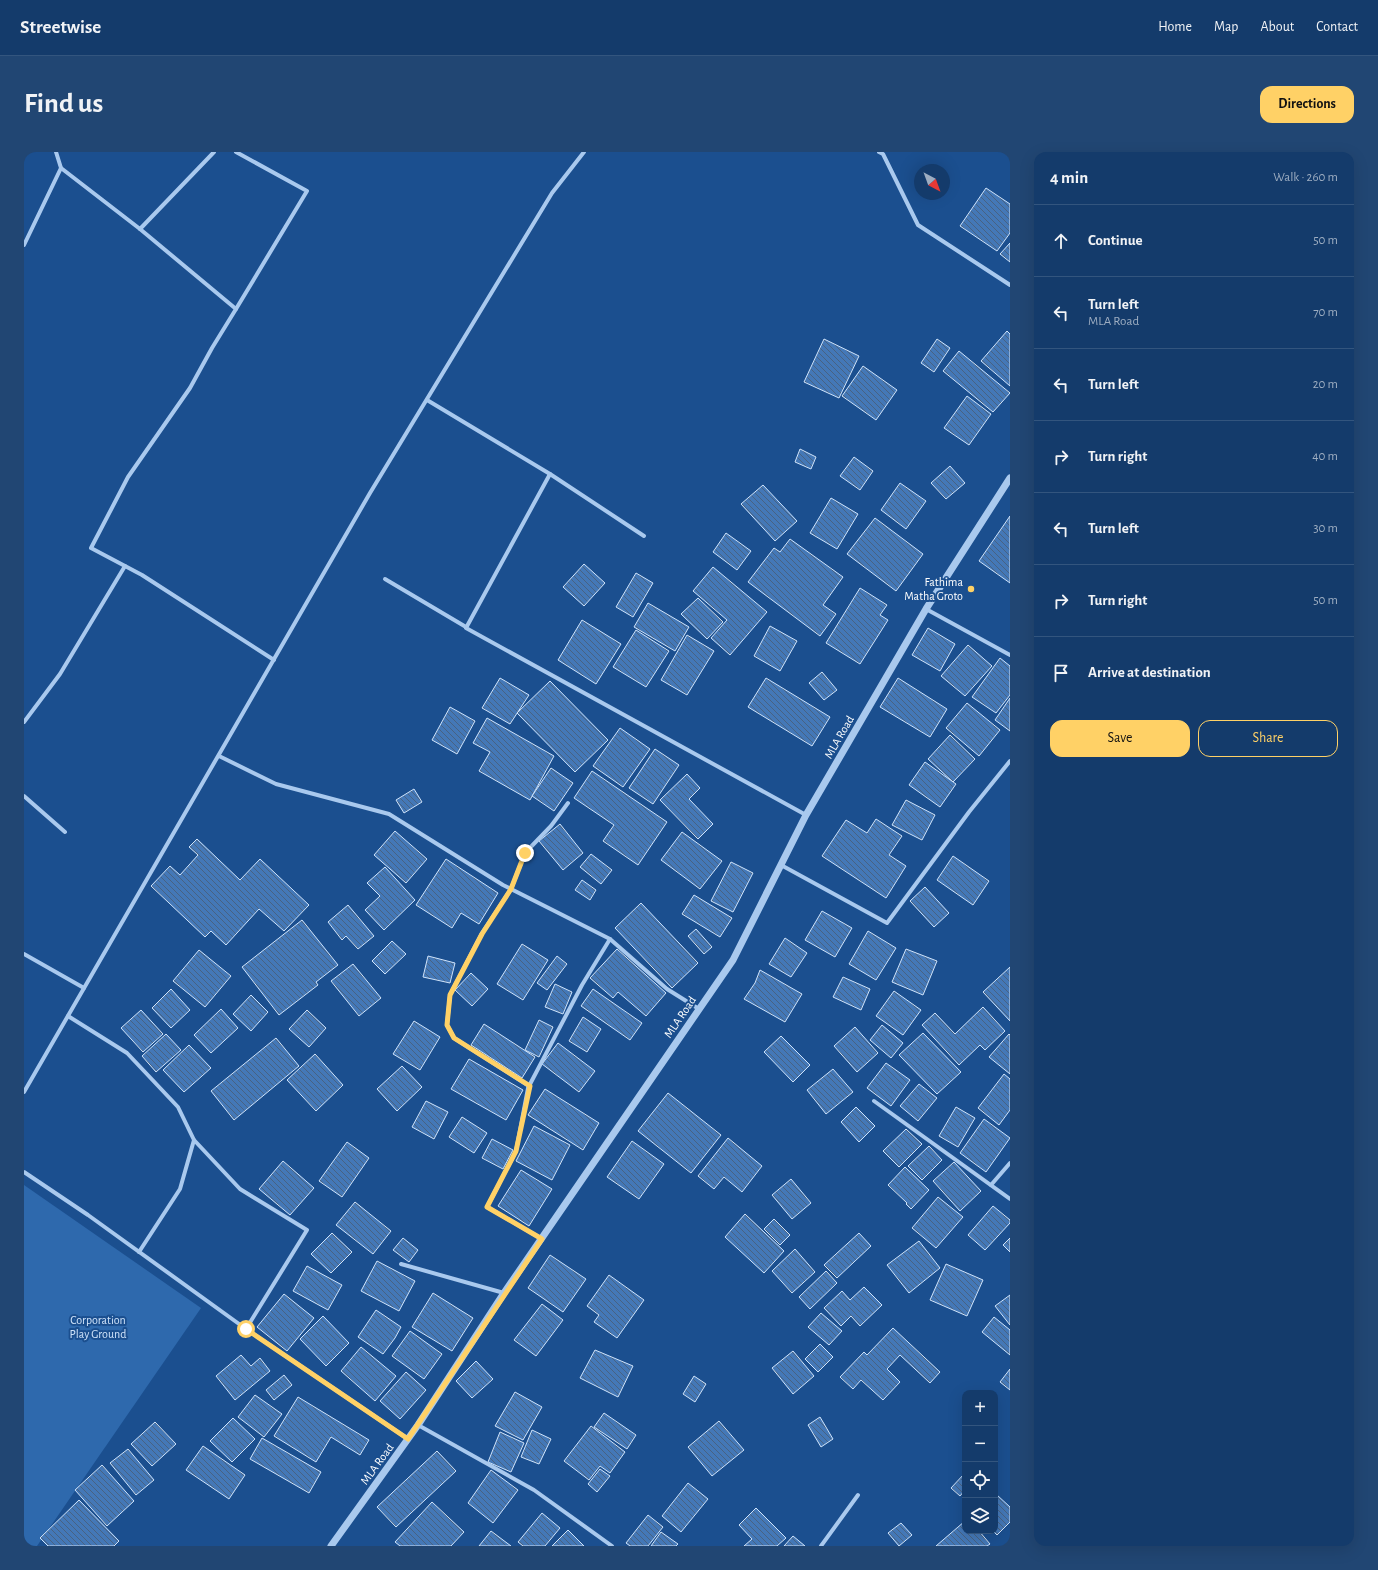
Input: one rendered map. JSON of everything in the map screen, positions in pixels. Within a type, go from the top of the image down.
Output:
[{"type":"street","points":[[56,152],[61,168],[140,229],[236,309]]},
{"type":"street","points":[[140,229],[214,152]]},
{"type":"street","points":[[236,152],[307,191],[212,348],[190,388],[128,477],[91,548],[142,575],[274,660]]},
{"type":"street","points":[[24,1092],[370,493],[552,193],[584,152]]},
{"type":"street","points":[[879,152],[883,154],[918,225],[1010,285]]},
{"type":"street","points":[[24,245],[61,168]]},
{"type":"street","points":[[427,400],[550,474],[644,536]]},
{"type":"street","points":[[466,627],[550,474]]},
{"type":"street","name":"MLA Road","points":[[331,1546],[418,1426],[504,1294],[733,960],[806,815],[926,609],[1010,478]]},
{"type":"street","points":[[24,722],[60,674],[125,566]]},
{"type":"street","points":[[385,579],[466,627],[806,815]]},
{"type":"street","points":[[926,609],[1010,655]]},
{"type":"street","points":[[219,756],[276,784],[389,814],[511,889],[610,939],[667,989],[699,1009]]},
{"type":"street","points":[[781,865],[887,923],[969,812],[1010,761]]},
{"type":"street","points":[[24,796],[65,832]]},
{"type":"street","points":[[530,1086],[454,1038],[447,1025],[450,995],[482,934],[511,889],[525,853],[551,826],[568,803]]},
{"type":"street","points":[[542,1239],[487,1207],[516,1151],[530,1086],[582,985],[610,939]]},
{"type":"street","points":[[24,954],[84,988]]},
{"type":"street","points":[[68,1016],[127,1053],[178,1107],[194,1140],[240,1189],[307,1230],[246,1329]]},
{"type":"street","points":[[874,1101],[1010,1199]]},
{"type":"street","points":[[140,1252],[180,1189],[194,1140]]},
{"type":"street","points":[[991,1185],[1010,1163]]},
{"type":"street","points":[[24,1172],[140,1252],[246,1329],[408,1439]]},
{"type":"street","points":[[401,1264],[504,1294]]},
{"type":"street","points":[[418,1426],[534,1490],[612,1546]]},
{"type":"street","points":[[821,1546],[858,1495]]},
{"type":"green space","name":"Corporation Play Ground","points":[[24,1185],[201,1308],[37,1546],[24,1546]]},
{"type":"building","points":[[986,188],[1010,204],[1010,233],[997,251],[960,226]]},
{"type":"building","points":[[1010,243],[1010,262],[1000,254]]},
{"type":"building","points":[[1007,331],[1010,334],[1010,386],[981,361]]},
{"type":"building","points":[[824,339],[859,356],[839,398],[804,382]]},
{"type":"building","points":[[937,339],[950,348],[934,372],[921,363]]},
{"type":"building","points":[[959,351],[1010,393],[993,412],[943,371]]},
{"type":"building","points":[[863,366],[897,390],[876,420],[842,396]]},
{"type":"building","points":[[967,396],[991,414],[969,445],[944,428]]},
{"type":"building","points":[[800,449],[816,457],[811,469],[795,462]]},
{"type":"building","points":[[854,457],[873,471],[860,490],[840,476]]},
{"type":"building","points":[[950,466],[965,483],[946,499],[931,483]]},
{"type":"building","points":[[900,483],[926,501],[906,529],[881,510]]},
{"type":"building","points":[[763,485],[797,521],[775,541],[741,504]]},
{"type":"building","points":[[831,498],[858,514],[837,549],[810,533]]},
{"type":"building","points":[[1010,516],[1010,583],[979,561]]},
{"type":"building","points":[[875,518],[923,554],[896,591],[847,554]]},
{"type":"building","points":[[726,533],[751,551],[737,570],[713,552]]},
{"type":"building","points":[[790,539],[843,577],[823,605],[836,614],[820,636],[748,582],[774,548],[780,552]]},
{"type":"building","points":[[584,564],[605,583],[584,606],[563,587]]},
{"type":"building","points":[[713,567],[767,612],[730,655],[711,638],[727,620],[693,591]]},
{"type":"building","points":[[636,573],[653,583],[633,617],[616,607]]},
{"type":"building","points":[[860,588],[887,605],[880,615],[888,620],[860,664],[826,643]]},
{"type":"building","points":[[698,598],[723,622],[707,639],[681,614]]},
{"type":"building","points":[[648,603],[689,627],[675,651],[634,627]]},
{"type":"building","points":[[582,620],[621,644],[596,684],[558,660]]},
{"type":"building","points":[[770,626],[797,641],[780,671],[754,656]]},
{"type":"building","points":[[928,628],[955,644],[940,671],[912,655]]},
{"type":"building","points":[[636,630],[669,651],[646,687],[613,667]]},
{"type":"building","points":[[687,635],[714,651],[687,695],[661,680]]},
{"type":"building","points":[[968,645],[992,666],[965,696],[941,676]]},
{"type":"building","points":[[1000,658],[1010,666],[1010,695],[996,713],[972,697]]},
{"type":"building","points":[[822,672],[837,690],[824,700],[809,683]]},
{"type":"building","points":[[500,678],[529,695],[510,724],[482,708]]},
{"type":"building","points":[[766,678],[830,717],[812,746],[748,707]]},
{"type":"building","points":[[898,678],[947,709],[930,737],[880,707]]},
{"type":"building","points":[[550,681],[608,740],[575,772],[517,713]]},
{"type":"building","points":[[1010,698],[1010,731],[995,720]]},
{"type":"building","points":[[967,703],[1000,730],[979,756],[946,728]]},
{"type":"building","points":[[450,707],[475,721],[457,754],[432,740]]},
{"type":"building","points":[[487,718],[554,756],[530,800],[479,771],[490,752],[473,743]]},
{"type":"building","points":[[620,728],[650,749],[623,787],[593,766]]},
{"type":"building","points":[[950,735],[975,759],[953,782],[928,759]]},
{"type":"building","points":[[655,749],[679,765],[653,804],[629,788]]},
{"type":"building","points":[[925,762],[956,784],[940,807],[909,785]]},
{"type":"building","points":[[551,768],[573,783],[554,811],[532,796]]},
{"type":"building","points":[[592,771],[667,822],[638,865],[603,841],[614,825],[574,798]]},
{"type":"building","points":[[687,774],[700,788],[689,799],[713,824],[698,839],[660,800]]},
{"type":"building","points":[[414,789],[422,802],[404,813],[396,800]]},
{"type":"building","points":[[906,800],[935,815],[922,840],[892,825]]},
{"type":"building","points":[[876,819],[902,836],[889,855],[906,866],[886,898],[822,856],[846,820],[867,833]]},
{"type":"building","points":[[560,824],[583,853],[563,870],[539,841]]},
{"type":"building","points":[[395,831],[427,859],[406,883],[374,855]]},
{"type":"building","points":[[682,832],[722,861],[700,889],[661,860]]},
{"type":"building","points":[[197,839],[240,880],[260,859],[309,905],[284,931],[259,909],[226,945],[211,931],[205,937],[151,886],[170,866],[180,875],[198,855],[189,847]]},
{"type":"building","points":[[591,854],[612,870],[601,884],[580,867]]},
{"type":"building","points":[[953,856],[989,881],[973,905],[937,880]]},
{"type":"building","points":[[446,859],[498,893],[479,924],[461,913],[452,928],[416,905]]},
{"type":"building","points":[[731,862],[753,873],[733,912],[711,901]]},
{"type":"building","points":[[385,867],[415,900],[384,930],[365,910],[380,896],[367,883]]},
{"type":"building","points":[[582,880],[596,890],[590,900],[575,890]]},
{"type":"building","points":[[925,887],[949,913],[934,927],[910,901]]},
{"type":"building","points":[[694,895],[732,918],[720,937],[682,914]]},
{"type":"building","points":[[641,903],[698,963],[672,988],[615,928]]},
{"type":"building","points":[[348,905],[374,936],[358,949],[346,936],[342,940],[328,922]]},
{"type":"building","points":[[822,911],[852,928],[835,957],[805,940]]},
{"type":"building","points":[[302,920],[338,965],[316,982],[318,985],[279,1015],[242,967]]},
{"type":"building","points":[[696,929],[712,947],[704,954],[688,936]]},
{"type":"building","points":[[868,931],[896,948],[876,980],[849,964]]},
{"type":"building","points":[[785,938],[807,953],[791,977],[769,964]]},
{"type":"building","points":[[392,941],[406,954],[385,974],[372,961]]},
{"type":"building","points":[[522,944],[548,960],[523,1000],[497,984]]},
{"type":"building","points":[[617,949],[666,993],[646,1016],[618,992],[613,998],[590,978]]},
{"type":"building","points":[[906,949],[937,961],[923,995],[892,982]]},
{"type":"building","points":[[199,950],[231,976],[205,1007],[173,981]]},
{"type":"building","points":[[428,956],[455,963],[450,983],[423,977]]},
{"type":"building","points":[[557,956],[567,964],[547,990],[537,983]]},
{"type":"building","points":[[353,964],[381,998],[359,1016],[331,981]]},
{"type":"building","points":[[1010,967],[1010,1021],[983,992]]},
{"type":"building","points":[[760,970],[802,994],[785,1022],[744,999],[755,983]]},
{"type":"building","points":[[471,973],[488,989],[472,1006],[455,990]]},
{"type":"building","points":[[843,977],[870,989],[861,1010],[833,997]]},
{"type":"building","points":[[555,984],[572,992],[563,1014],[545,1007]]},
{"type":"building","points":[[171,989],[190,1010],[171,1028],[152,1008]]},
{"type":"building","points":[[593,989],[642,1023],[630,1040],[581,1006]]},
{"type":"building","points":[[894,991],[921,1010],[903,1035],[876,1016]]},
{"type":"building","points":[[251,995],[268,1012],[251,1031],[233,1014]]},
{"type":"building","points":[[983,1007],[1005,1031],[985,1050],[980,1045],[959,1065],[922,1025],[935,1013],[955,1034]]},
{"type":"building","points":[[221,1009],[238,1028],[211,1053],[194,1035]]},
{"type":"building","points":[[141,1010],[163,1034],[143,1052],[121,1028]]},
{"type":"building","points":[[307,1010],[326,1028],[309,1047],[289,1029]]},
{"type":"building","points":[[583,1017],[601,1029],[587,1052],[569,1041]]},
{"type":"building","points":[[539,1020],[553,1027],[539,1057],[525,1050]]},
{"type":"building","points":[[414,1021],[440,1037],[420,1070],[393,1054]]},
{"type":"building","points":[[484,1024],[535,1057],[522,1078],[471,1045]]},
{"type":"building","points":[[882,1025],[903,1043],[891,1058],[870,1040]]},
{"type":"building","points":[[855,1027],[878,1053],[857,1072],[834,1046]]},
{"type":"building","points":[[923,1033],[961,1072],[937,1094],[899,1055]]},
{"type":"building","points":[[166,1034],[181,1050],[156,1072],[142,1056]]},
{"type":"building","points":[[1009,1034],[1010,1035],[1010,1074],[989,1057]]},
{"type":"building","points":[[781,1036],[810,1065],[793,1082],[764,1052]]},
{"type":"building","points":[[276,1038],[299,1066],[234,1120],[211,1091]]},
{"type":"building","points":[[558,1043],[595,1071],[579,1092],[542,1064]]},
{"type":"building","points":[[189,1045],[211,1068],[184,1092],[163,1070]]},
{"type":"building","points":[[315,1054],[343,1085],[316,1111],[287,1080]]},
{"type":"building","points":[[469,1059],[523,1090],[506,1120],[451,1089]]},
{"type":"building","points":[[886,1063],[910,1080],[891,1106],[867,1088]]},
{"type":"building","points":[[402,1066],[422,1087],[397,1111],[377,1089]]},
{"type":"building","points":[[833,1069],[853,1092],[826,1114],[807,1090]]},
{"type":"building","points":[[1004,1074],[1010,1079],[1010,1110],[999,1125],[978,1108]]},
{"type":"building","points":[[919,1084],[937,1098],[918,1121],[900,1106]]},
{"type":"building","points":[[545,1089],[599,1123],[583,1150],[528,1115]]},
{"type":"building","points":[[668,1093],[721,1135],[691,1173],[638,1131]]},
{"type":"building","points":[[426,1101],[448,1112],[434,1139],[412,1127]]},
{"type":"building","points":[[856,1107],[875,1126],[859,1142],[841,1122]]},
{"type":"building","points":[[956,1107],[975,1118],[958,1147],[939,1136]]},
{"type":"building","points":[[462,1117],[487,1133],[474,1153],[449,1137]]},
{"type":"building","points":[[984,1119],[1010,1138],[986,1172],[960,1153]]},
{"type":"building","points":[[534,1126],[570,1145],[552,1180],[516,1161]]},
{"type":"building","points":[[906,1129],[922,1144],[899,1167],[883,1151]]},
{"type":"building","points":[[728,1138],[762,1166],[742,1192],[724,1177],[714,1189],[698,1176]]},
{"type":"building","points":[[492,1139],[513,1150],[503,1169],[482,1158]]},
{"type":"building","points":[[632,1141],[664,1164],[639,1199],[607,1177]]},
{"type":"building","points":[[347,1142],[369,1158],[342,1197],[319,1181]]},
{"type":"building","points":[[929,1146],[942,1160],[922,1180],[908,1166]]},
{"type":"building","points":[[283,1161],[314,1188],[290,1215],[259,1189]]},
{"type":"building","points":[[954,1162],[981,1191],[960,1211],[933,1181]]},
{"type":"building","points":[[905,1167],[929,1190],[911,1209],[906,1204],[907,1203],[888,1185]]},
{"type":"building","points":[[521,1170],[552,1189],[529,1226],[498,1206]]},
{"type":"building","points":[[791,1179],[811,1203],[792,1219],[772,1195]]},
{"type":"building","points":[[938,1197],[963,1217],[936,1248],[912,1228]]},
{"type":"building","points":[[355,1202],[391,1231],[373,1254],[336,1225]]},
{"type":"building","points":[[993,1206],[1010,1220],[1010,1223],[985,1250],[968,1235]]},
{"type":"building","points":[[745,1214],[784,1251],[764,1273],[725,1237]]},
{"type":"building","points":[[774,1219],[790,1235],[780,1245],[764,1229]]},
{"type":"building","points":[[332,1233],[352,1252],[331,1273],[311,1254]]},
{"type":"building","points":[[859,1233],[871,1246],[837,1278],[824,1265]]},
{"type":"building","points":[[403,1238],[418,1250],[409,1262],[393,1250]]},
{"type":"building","points":[[1010,1238],[1010,1252],[1003,1245]]},
{"type":"building","points":[[919,1241],[940,1268],[909,1293],[887,1265]]},
{"type":"building","points":[[795,1249],[815,1272],[792,1293],[772,1271]]},
{"type":"building","points":[[550,1255],[586,1279],[563,1312],[528,1288]]},
{"type":"building","points":[[377,1261],[415,1281],[399,1311],[361,1291]]},
{"type":"building","points":[[946,1264],[983,1280],[967,1316],[930,1300]]},
{"type":"building","points":[[307,1266],[342,1285],[328,1310],[293,1291]]},
{"type":"building","points":[[826,1271],[837,1283],[810,1309],[799,1297]]},
{"type":"building","points":[[609,1275],[644,1300],[617,1338],[594,1322],[599,1315],[587,1306]]},
{"type":"building","points":[[864,1287],[882,1305],[860,1326],[851,1316],[841,1326],[824,1308],[842,1291],[850,1300]]},
{"type":"building","points":[[433,1293],[473,1318],[452,1351],[412,1327]]},
{"type":"building","points":[[284,1294],[314,1318],[287,1351],[257,1327]]},
{"type":"building","points":[[1010,1295],[1010,1325],[995,1306]]},
{"type":"building","points":[[542,1304],[563,1320],[536,1356],[514,1340]]},
{"type":"building","points":[[376,1310],[401,1327],[383,1354],[358,1337]]},
{"type":"building","points":[[821,1313],[842,1331],[829,1345],[808,1327]]},
{"type":"building","points":[[323,1316],[349,1343],[326,1366],[300,1339]]},
{"type":"building","points":[[994,1317],[1010,1330],[1010,1355],[982,1332]]},
{"type":"building","points":[[893,1328],[940,1372],[930,1383],[900,1355],[887,1369],[900,1382],[883,1400],[861,1380],[853,1389],[840,1377],[864,1352],[867,1355]]},
{"type":"building","points":[[410,1331],[442,1354],[424,1379],[392,1356]]},
{"type":"building","points":[[820,1344],[833,1357],[818,1372],[805,1359]]},
{"type":"building","points":[[361,1347],[396,1376],[375,1401],[341,1371]]},
{"type":"building","points":[[595,1350],[633,1366],[618,1397],[580,1378]]},
{"type":"building","points":[[793,1351],[814,1376],[793,1394],[772,1368]]},
{"type":"building","points":[[241,1355],[251,1366],[260,1358],[270,1371],[235,1400],[216,1376]]},
{"type":"building","points":[[476,1361],[493,1379],[472,1398],[456,1381]]},
{"type":"building","points":[[1010,1369],[1010,1390],[1000,1382]]},
{"type":"building","points":[[406,1372],[426,1390],[400,1419],[380,1401]]},
{"type":"building","points":[[284,1375],[292,1385],[274,1400],[266,1390]]},
{"type":"building","points":[[694,1376],[706,1384],[695,1402],[683,1394]]},
{"type":"building","points":[[515,1392],[542,1407],[523,1440],[495,1426]]},
{"type":"building","points":[[255,1395],[282,1414],[264,1437],[238,1417]]},
{"type":"building","points":[[298,1397],[369,1440],[360,1455],[331,1437],[316,1462],[274,1436]]},
{"type":"building","points":[[604,1413],[636,1435],[627,1449],[594,1427]]},
{"type":"building","points":[[820,1417],[833,1439],[821,1447],[808,1425]]},
{"type":"building","points":[[233,1418],[255,1439],[232,1462],[210,1441]]},
{"type":"building","points":[[719,1421],[744,1450],[712,1476],[688,1447]]},
{"type":"building","points":[[155,1422],[176,1444],[152,1466],[131,1444]]},
{"type":"building","points":[[591,1426],[625,1452],[610,1473],[600,1466],[589,1480],[564,1461]]},
{"type":"building","points":[[532,1430],[551,1439],[539,1464],[521,1457]]},
{"type":"building","points":[[500,1432],[524,1443],[511,1472],[488,1462]]},
{"type":"building","points":[[262,1438],[321,1472],[309,1493],[250,1459]]},
{"type":"building","points":[[203,1446],[245,1475],[229,1499],[186,1470]]},
{"type":"building","points":[[128,1449],[154,1480],[136,1495],[110,1463]]},
{"type":"building","points":[[437,1451],[456,1471],[396,1527],[377,1507]]},
{"type":"building","points":[[102,1465],[134,1501],[107,1526],[75,1490]]},
{"type":"building","points":[[600,1469],[610,1476],[597,1492],[588,1484]]},
{"type":"building","points":[[491,1470],[518,1490],[493,1523],[468,1503]]},
{"type":"building","points":[[962,1476],[962,1494],[960,1496],[951,1488]]},
{"type":"building","points":[[688,1483],[708,1499],[681,1532],[662,1516]]},
{"type":"building","points":[[998,1496],[1010,1507],[1010,1522],[998,1534]]},
{"type":"building","points":[[79,1500],[119,1541],[114,1546],[48,1546],[40,1538]]},
{"type":"building","points":[[432,1502],[464,1532],[451,1546],[400,1546],[395,1542]]},
{"type":"building","points":[[756,1508],[786,1538],[777,1546],[744,1546],[752,1539],[739,1525]]},
{"type":"building","points":[[542,1513],[560,1528],[545,1546],[523,1546],[518,1542]]},
{"type":"building","points":[[648,1515],[663,1527],[648,1546],[630,1546],[626,1543]]},
{"type":"building","points":[[901,1523],[912,1535],[899,1546],[888,1533]]},
{"type":"building","points":[[962,1524],[962,1534],[982,1534],[990,1544],[987,1546],[936,1546]]},
{"type":"building","points":[[568,1530],[584,1546],[552,1546]]},
{"type":"building","points":[[491,1531],[511,1546],[479,1546]]},
{"type":"building","points":[[661,1532],[678,1544],[676,1546],[651,1546]]},
{"type":"building","points":[[793,1536],[805,1546],[784,1546]]},
{"type":"place","name":"Fathima Matha Groto","points":[[971,589]]},
{"type":"route","points":[[246,1329],[408,1439],[542,1239],[487,1207],[516,1151],[528,1088],[530,1086],[482,1054],[454,1038],[447,1025],[450,995],[482,934],[511,889],[525,853]]}]
